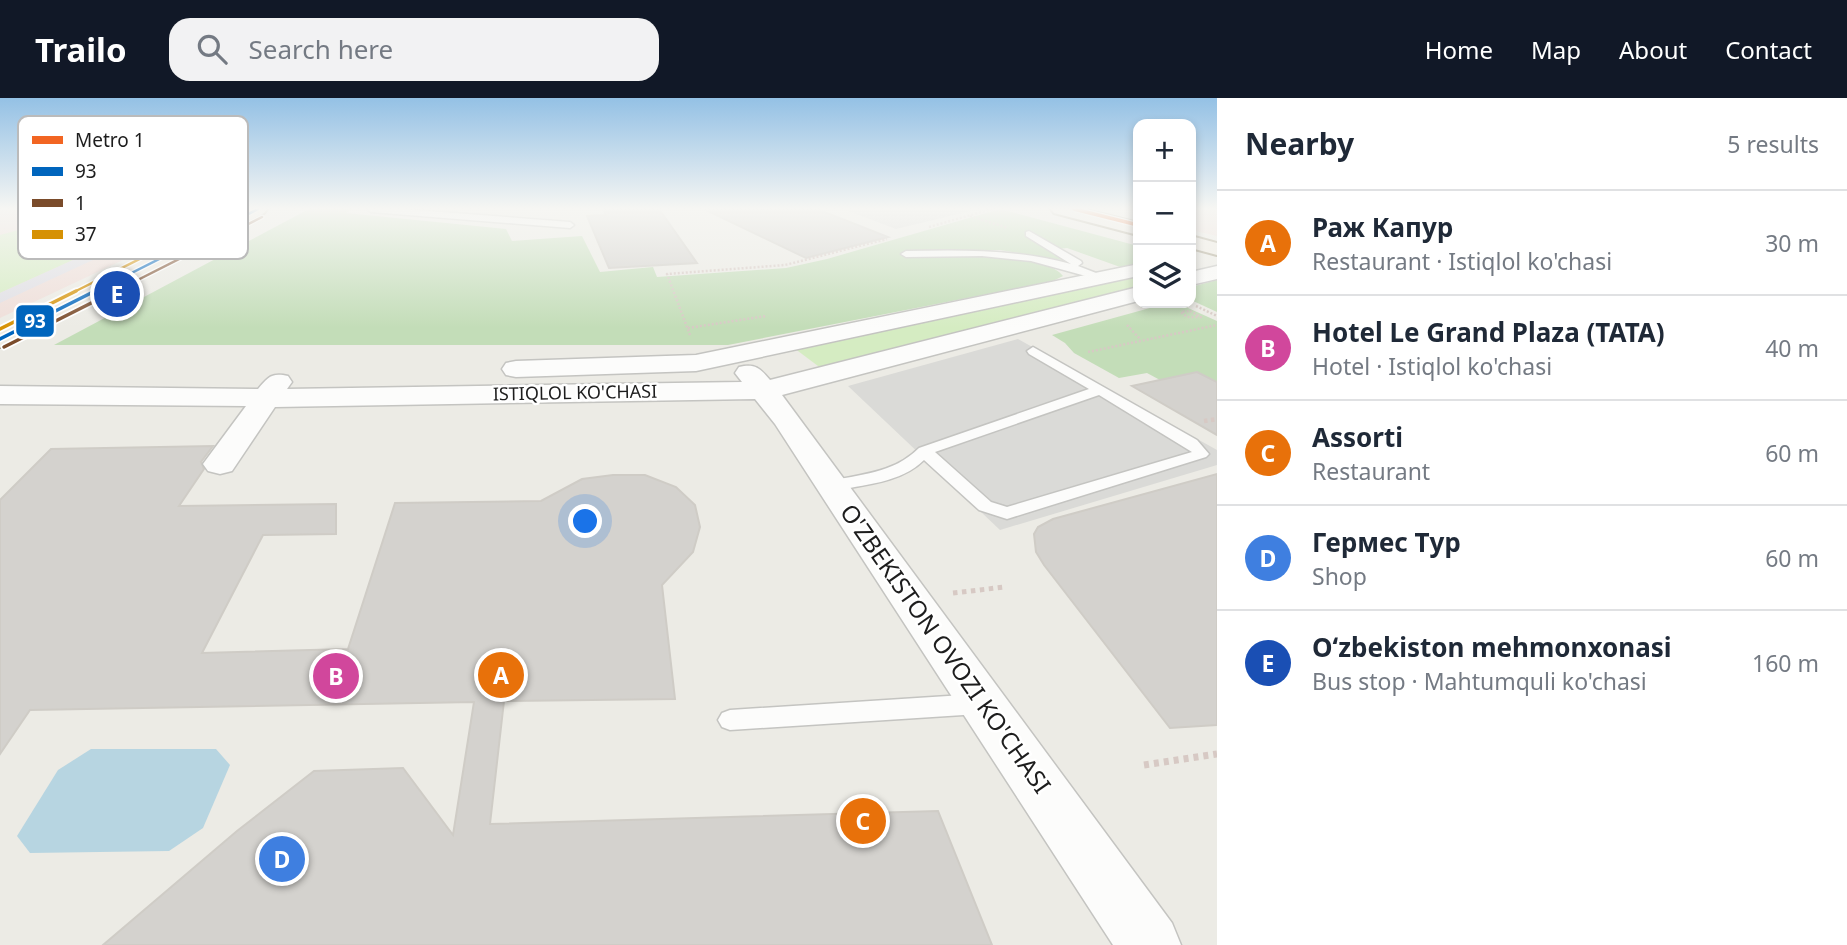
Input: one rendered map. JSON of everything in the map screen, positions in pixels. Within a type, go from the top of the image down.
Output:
[{"type":"main road","points":[[0,318],[124,259]]},
{"type":"main road","points":[[0,339],[159,259]]},
{"type":"street","name":"ISTIQLOL KO'CHASI","points":[[0,373],[285,373],[716,359],[1098,275],[1133,271]]},
{"type":"street","points":[[1196,278],[1217,272]]},
{"type":"street","name":"ISTIQLOL KO'CHASI","points":[[0,395],[267,398],[763,390],[868,366],[1133,295]]},
{"type":"street","name":"O'ZBEKISTON OVOZI KO'CHASI","points":[[716,359],[763,390],[1150,945]]},
{"type":"street","points":[[220,464],[285,373]]},
{"type":"lane","points":[[1053,249],[1098,275]]},
{"type":"lane","points":[[906,254],[1005,253],[1042,259],[1098,275]]},
{"type":"lane","points":[[924,450],[985,506],[1007,513],[1201,454],[1192,443],[1032,351]]},
{"type":"lane","points":[[832,486],[897,471],[910,465],[924,450],[1099,390]]},
{"type":"lane","points":[[730,720],[983,704]]},
{"type":"path","points":[[716,359],[695,347],[667,274],[785,265],[849,249]]},
{"type":"path","points":[[1196,306],[1210,313]]},
{"type":"path","points":[[1198,314],[1217,314]]},
{"type":"path","points":[[1083,354],[1217,325]]},
{"type":"path","points":[[1144,765],[1217,754]]},
{"type":"shaded area","points":[[0,249],[18,249],[18,259],[125,259],[0,318]]},
{"type":"shaded area","points":[[75,259],[95,259],[0,303],[0,293]]},
{"type":"shaded area","points":[[1018,339],[1217,450],[1217,465],[1000,530],[848,386]]},
{"type":"green space","points":[[0,249],[18,249],[18,259],[75,259],[0,293]]},
{"type":"green space","points":[[248,249],[588,249],[600,272],[653,267],[657,277],[786,268],[863,249],[1062,249],[1049,250],[1062,260],[1000,250],[904,251],[910,257],[1014,258],[1052,268],[1063,276],[1053,281],[728,345],[54,345],[215,259],[248,259]]},
{"type":"green space","points":[[1068,249],[1133,249],[1133,266],[1123,268]]},
{"type":"green space","points":[[1133,277],[1133,287],[822,369],[794,348]]},
{"type":"green space","points":[[1217,280],[1217,312],[1196,302],[1196,286]]},
{"type":"green space","points":[[1150,308],[1188,308],[1217,321],[1217,382],[1197,372],[1160,380],[1147,373],[1119,378],[1074,353],[1052,335]]},
{"type":"water","points":[[91,749],[216,749],[230,765],[203,828],[169,851],[30,853],[17,836],[58,770]]},
{"type":"building","points":[[601,249],[687,249],[697,263],[609,268]]},
{"type":"building","points":[[786,249],[843,249],[806,258]]},
{"type":"building","points":[[1197,372],[1217,382],[1217,435],[1132,386]]},
{"type":"building","points":[[213,446],[201,462],[204,469],[179,506],[336,504],[336,534],[263,535],[202,653],[348,649],[395,503],[541,501],[582,479],[613,475],[645,475],[676,487],[695,505],[700,527],[693,552],[662,585],[675,699],[504,701],[490,824],[938,811],[992,945],[103,945],[237,831],[314,771],[403,768],[453,835],[474,702],[30,710],[0,754],[0,500],[51,449]]},
{"type":"building","points":[[1217,474],[1217,725],[1170,728],[1044,565],[1036,552],[1034,534],[1038,527],[1053,519]]},
{"type":"transit line","name":"37","points":[[0,329],[139,259]]},
{"type":"transit line","name":"93","points":[[0,339],[159,259]]},
{"type":"transit line","name":"1","points":[[4,347],[179,259]]},
{"type":"place","name":"Oʻzbekiston mehmonxonasi","points":[[117,294]]},
{"type":"place","name":"Раж Капур","points":[[501,675]]},
{"type":"place","name":"Hotel Le Grand Plaza (TATA)","points":[[336,676]]},
{"type":"place","name":"Assorti","points":[[863,821]]},
{"type":"place","name":"Гермес Тур","points":[[282,859]]}]
